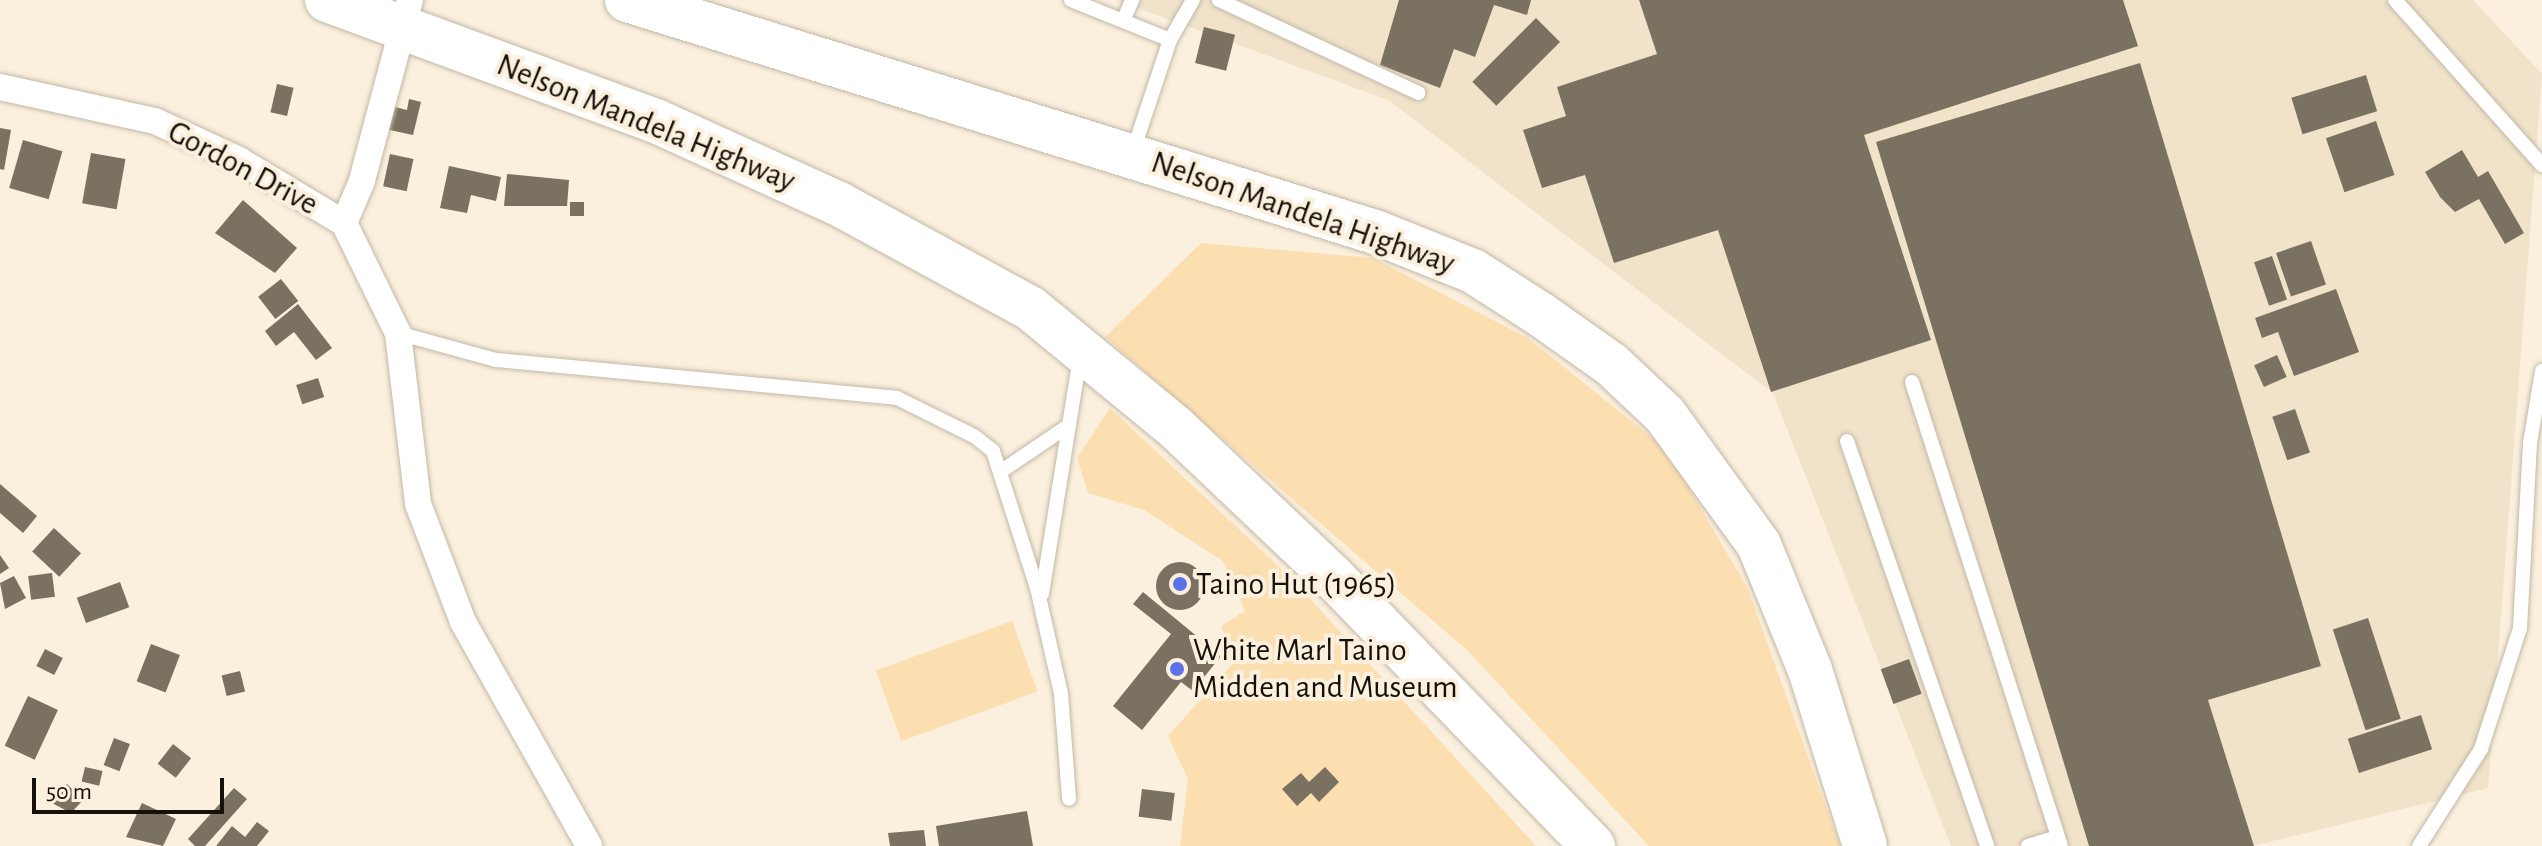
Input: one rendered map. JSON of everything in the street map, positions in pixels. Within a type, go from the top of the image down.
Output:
[{"type":"highway","name":"Nelson Mandela Highway","points":[[327,0],[412,19],[656,121],[839,204],[1030,308],[1082,350],[1334,578],[1593,846]]},
{"type":"highway","name":"Nelson Mandela Highway","points":[[627,0],[1375,232],[1473,271],[1611,364],[1708,467],[1759,545],[1810,670],[1865,846]]},
{"type":"street","points":[[412,19],[362,181],[344,223],[398,333],[418,504],[463,622],[589,846]]},
{"type":"street","name":"Gordon Drive","points":[[0,87],[155,121],[239,160],[344,223]]},
{"type":"lane","points":[[1071,0],[1170,40]]},
{"type":"lane","points":[[1124,19],[1132,0]]},
{"type":"lane","points":[[1132,155],[1170,40],[1193,0]]},
{"type":"lane","points":[[1219,0],[1418,93]]},
{"type":"lane","points":[[2395,0],[2542,165]]},
{"type":"lane","points":[[398,333],[496,360],[897,398],[974,436],[993,451],[1041,602],[1061,694],[1069,799]]},
{"type":"lane","points":[[1041,602],[1065,428],[1082,350]]},
{"type":"lane","points":[[2419,846],[2481,749],[2520,628],[2542,371]]},
{"type":"lane","points":[[1912,382],[2059,842],[2028,846]]},
{"type":"lane","points":[[1000,472],[1065,428]]},
{"type":"lane","points":[[1847,441],[1987,846]]},
{"type":"shaded area","points":[[1116,0],[2473,0],[2542,74],[2488,788],[2253,846],[1951,846],[1773,393],[1388,100]]},
{"type":"shaded area","points":[[1201,243],[1373,258],[1528,338],[1666,449],[1748,589],[1840,846],[1649,846],[1468,651],[1105,337]]},
{"type":"shaded area","points":[[1110,408],[1291,578],[1536,846],[1180,846],[1188,779],[1168,736],[1236,660],[1221,626],[1245,611],[1223,561],[1144,510],[1088,493],[1077,458]]},
{"type":"shaded area","points":[[1012,621],[1038,691],[901,741],[876,671]]},
{"type":"building","points":[[1399,0],[1531,0],[1527,15],[1494,5],[1475,57],[1454,49],[1440,88],[1380,65]]},
{"type":"building","points":[[1639,0],[2123,0],[2138,46],[1864,135],[1931,340],[1771,392],[1718,230],[1614,263],[1585,175],[1542,188],[1523,130],[1566,116],[1557,87],[1657,54]]},
{"type":"building","points":[[1536,18],[1560,42],[1496,106],[1472,82]]},
{"type":"building","points":[[1204,27],[1235,35],[1226,71],[1195,63]]},
{"type":"building","points":[[2140,63],[2321,666],[2208,700],[2254,846],[2089,846],[1876,142]]},
{"type":"building","points":[[2366,75],[2377,111],[2303,134],[2291,98]]},
{"type":"building","points":[[277,84],[294,88],[287,116],[270,112]]},
{"type":"building","points":[[409,99],[421,102],[413,135],[385,129],[391,106],[407,110]]},
{"type":"building","points":[[2376,121],[2395,175],[2344,192],[2326,138]]},
{"type":"building","points":[[0,128],[11,130],[4,170],[0,169]]},
{"type":"building","points":[[23,140],[62,151],[49,199],[9,188]]},
{"type":"building","points":[[2462,150],[2478,177],[2488,171],[2524,233],[2505,244],[2479,199],[2455,212],[2440,197],[2425,172]]},
{"type":"building","points":[[91,153],[125,159],[117,209],[82,203]]},
{"type":"building","points":[[390,154],[413,159],[407,191],[383,186]]},
{"type":"building","points":[[449,166],[501,177],[496,201],[471,195],[467,213],[440,208]]},
{"type":"building","points":[[507,174],[569,180],[567,206],[504,206]]},
{"type":"building","points":[[243,200],[297,248],[275,273],[215,233]]},
{"type":"building","points":[[570,202],[584,202],[584,216],[570,216]]},
{"type":"building","points":[[2311,241],[2326,284],[2291,297],[2276,253]]},
{"type":"building","points":[[2272,256],[2287,299],[2269,306],[2254,262]]},
{"type":"building","points":[[281,279],[298,301],[275,319],[258,297]]},
{"type":"building","points":[[2336,289],[2359,352],[2294,376],[2278,332],[2262,338],[2255,318]]},
{"type":"building","points":[[298,304],[332,348],[316,360],[294,332],[276,346],[265,331]]},
{"type":"building","points":[[2277,355],[2287,377],[2264,387],[2254,365]]},
{"type":"building","points":[[318,378],[324,397],[302,404],[296,385]]},
{"type":"building","points":[[2295,409],[2310,452],[2287,460],[2272,417]]},
{"type":"building","points":[[0,484],[37,516],[23,533],[0,513]]},
{"type":"building","points":[[54,528],[81,553],[59,577],[32,551]]},
{"type":"building","points":[[0,555],[9,568],[0,574]]},
{"type":"building","name":"Taino Hut (1965)","points":[[1180,562],[1197,569],[1204,586],[1197,603],[1180,610],[1163,603],[1156,586],[1163,569]]},
{"type":"building","points":[[52,573],[55,597],[31,600],[28,576]]},
{"type":"building","points":[[14,576],[26,598],[5,609],[0,583]]},
{"type":"building","points":[[120,582],[129,607],[86,623],[77,598]]},
{"type":"building","name":"White Marl Taino Midden and Museum","points":[[1143,592],[1221,656],[1193,691],[1181,682],[1142,730],[1113,706],[1171,634],[1133,604]]},
{"type":"building","points":[[2368,618],[2401,719],[2366,730],[2333,629]]},
{"type":"building","points":[[151,644],[180,655],[166,692],[137,681]]},
{"type":"building","points":[[45,649],[63,658],[54,675],[36,666]]},
{"type":"building","points":[[1909,659],[1922,694],[1893,704],[1881,669]]},
{"type":"building","points":[[240,671],[245,691],[227,696],[222,676]]},
{"type":"building","points":[[28,696],[58,710],[35,760],[5,746]]},
{"type":"building","points":[[2421,715],[2432,749],[2359,773],[2348,739]]},
{"type":"building","points":[[114,738],[130,744],[119,771],[104,765]]},
{"type":"building","points":[[173,744],[191,758],[176,778],[158,764]]},
{"type":"building","points":[[85,767],[103,771],[99,786],[82,782]]},
{"type":"building","points":[[1325,767],[1339,782],[1319,802],[1311,793],[1297,806],[1282,789],[1301,773],[1309,782]]},
{"type":"building","points":[[67,784],[83,800],[71,813],[50,802]]},
{"type":"building","points":[[234,788],[247,799],[205,846],[195,846],[188,839]]},
{"type":"building","points":[[1142,789],[1175,793],[1171,821],[1139,817]]},
{"type":"building","points":[[142,803],[176,819],[163,846],[126,837]]},
{"type":"building","points":[[1027,811],[1033,846],[939,846],[936,826]]},
{"type":"building","points":[[257,822],[269,831],[257,846],[216,846],[232,826],[245,837]]},
{"type":"building","points":[[924,830],[926,846],[890,846],[888,833]]},
{"type":"place","name":"Taino Hut (1965)","points":[[1180,584]]},
{"type":"place","name":"White Marl Taino Midden and Museum","points":[[1177,669]]}]
